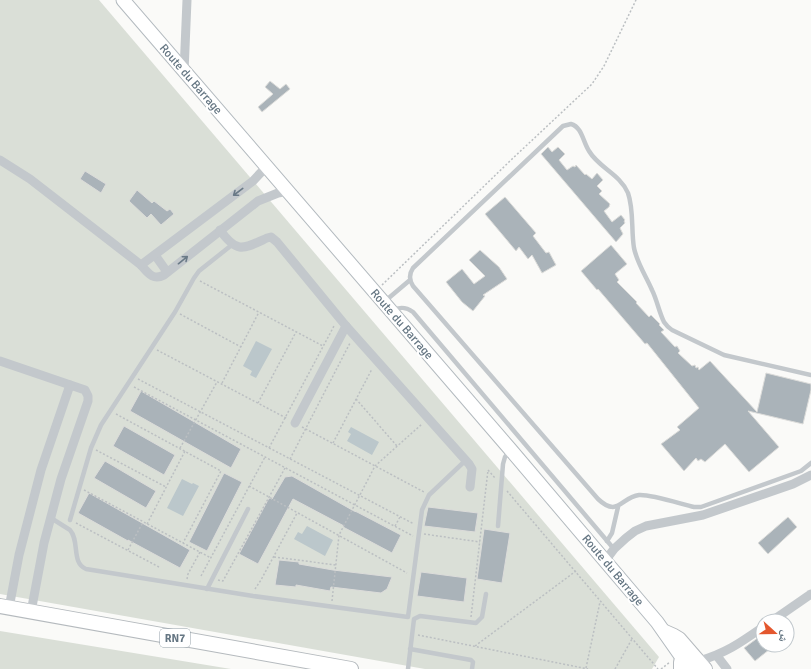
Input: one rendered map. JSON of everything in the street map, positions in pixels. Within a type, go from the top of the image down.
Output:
[{"type":"main road","name":"Route du Barrage","points":[[123,0],[510,449],[665,632],[688,664]]},
{"type":"main road","name":"RN7","points":[[4,607],[351,669]]},
{"type":"main road","points":[[665,632],[674,636],[688,664]]},
{"type":"street","points":[[184,72],[187,0]]},
{"type":"street","points":[[0,160],[30,179],[141,265],[154,278],[159,278],[258,201],[278,193],[288,191]]},
{"type":"street","points":[[141,265],[253,181],[267,166]]},
{"type":"street","points":[[220,230],[229,242],[237,247],[245,248],[267,238],[274,239],[354,336],[466,460],[472,469],[470,487]]},
{"type":"street","points":[[154,255],[167,272]]},
{"type":"street","points":[[295,423],[346,326]]},
{"type":"street","points":[[0,361],[85,390],[88,396],[88,401],[61,479],[50,518],[31,612]]},
{"type":"street","points":[[4,607],[41,470],[70,385]]},
{"type":"street","points":[[605,561],[614,549],[635,531],[646,526],[703,514],[811,476]]},
{"type":"street","points":[[784,613],[811,594]]},
{"type":"street","points":[[688,664],[717,656],[734,647],[755,633]]},
{"type":"street","points":[[717,656],[727,669]]},
{"type":"lane","points":[[811,375],[724,355],[672,330],[667,326],[662,318],[652,290],[636,256],[633,242],[630,200],[625,188],[618,178],[593,157],[588,150],[578,128],[571,124],[563,126],[413,268],[410,273],[412,286],[598,499],[605,504],[613,507],[618,506],[632,497],[640,495],[694,507],[705,506],[802,471],[811,463]]},
{"type":"lane","points":[[70,520],[97,432],[175,312],[199,271],[233,244]]},
{"type":"lane","points":[[387,307],[410,280]]},
{"type":"lane","points":[[387,307],[402,307],[413,312],[614,549]]},
{"type":"lane","points":[[498,526],[504,460],[510,449]]},
{"type":"lane","points":[[50,518],[73,533],[76,542],[77,558],[79,564],[83,567],[207,589],[408,617],[422,510],[429,495],[466,460]]},
{"type":"lane","points":[[607,541],[612,533],[618,506]]},
{"type":"lane","points":[[207,589],[248,509]]},
{"type":"lane","points":[[408,669],[414,619],[420,616],[470,623],[478,622],[482,617],[486,594]]},
{"type":"lane","points":[[410,649],[471,660],[473,662],[472,669]]},
{"type":"path","points":[[375,292],[592,84],[604,66],[636,0]]},
{"type":"path","points":[[194,278],[323,346]]},
{"type":"path","points":[[175,312],[241,347]]},
{"type":"path","points":[[222,384],[259,312]]},
{"type":"path","points":[[269,448],[335,325]]},
{"type":"path","points":[[258,403],[296,332]]},
{"type":"path","points":[[290,458],[354,336]]},
{"type":"path","points":[[333,443],[376,360]]},
{"type":"path","points":[[134,376],[420,527]]},
{"type":"path","points":[[179,448],[217,382]]},
{"type":"path","points":[[128,384],[395,526],[418,536],[480,542]]},
{"type":"path","points":[[356,399],[397,446]]},
{"type":"path","points":[[111,411],[221,471],[183,543]]},
{"type":"path","points":[[332,607],[339,535],[354,505],[375,466],[428,418]]},
{"type":"path","points":[[91,448],[166,487]]},
{"type":"path","points":[[147,524],[185,451]]},
{"type":"path","points":[[201,576],[265,457]]},
{"type":"path","points":[[212,580],[223,581],[285,468]]},
{"type":"path","points":[[470,623],[488,470],[576,571],[658,669]]},
{"type":"path","points":[[249,486],[413,576]]},
{"type":"path","points":[[79,487],[211,558]]},
{"type":"path","points":[[254,596],[255,588],[261,580],[297,512]]},
{"type":"path","points":[[395,526],[400,517]]},
{"type":"path","points":[[70,520],[159,567]]},
{"type":"path","points":[[128,550],[143,521]]},
{"type":"path","points":[[186,585],[188,574],[200,552]]},
{"type":"path","points":[[273,557],[336,565]]},
{"type":"path","points":[[475,646],[576,571]]},
{"type":"path","points":[[412,633],[587,669],[600,601]]},
{"type":"path","points":[[615,669],[632,639]]},
{"type":"shaded area","points":[[0,0],[99,0],[659,657],[652,669],[425,669],[0,594]]},
{"type":"shaded area","points":[[256,341],[272,349],[256,378],[250,375],[252,371],[243,366]]},
{"type":"shaded area","points":[[351,427],[379,442],[372,455],[347,441],[351,434],[348,432]]},
{"type":"shaded area","points":[[182,479],[199,486],[183,516],[167,508]]},
{"type":"shaded area","points":[[307,526],[333,540],[325,556],[294,539],[298,532],[302,534]]},
{"type":"shaded area","points":[[0,631],[231,669],[0,669]]},
{"type":"building","points":[[270,81],[280,89],[286,84],[290,89],[262,112],[258,107],[273,94],[265,87]]},
{"type":"building","points":[[548,147],[552,152],[558,147],[565,154],[559,160],[567,170],[573,166],[575,167],[576,165],[585,175],[586,174],[592,179],[597,173],[603,180],[597,186],[602,191],[599,194],[610,204],[604,211],[612,222],[621,215],[625,220],[625,223],[620,228],[623,234],[616,242],[541,154]]},
{"type":"building","points":[[85,171],[106,184],[101,193],[80,179]]},
{"type":"building","points":[[137,190],[152,203],[154,201],[167,211],[170,209],[174,214],[161,225],[151,214],[147,218],[129,201]]},
{"type":"building","points":[[505,197],[536,233],[533,236],[546,253],[549,252],[556,265],[542,273],[532,255],[528,259],[519,247],[516,251],[485,214]]},
{"type":"building","points":[[611,245],[627,264],[615,274],[619,280],[617,282],[637,302],[636,303],[649,317],[651,315],[660,324],[659,325],[664,330],[661,332],[675,347],[677,346],[680,351],[678,353],[692,366],[695,365],[696,368],[698,367],[699,370],[710,361],[757,412],[766,373],[811,384],[803,424],[748,411],[779,447],[749,472],[725,444],[705,462],[701,459],[698,461],[696,458],[684,471],[661,444],[680,430],[677,427],[699,408],[647,343],[645,344],[581,271]]},
{"type":"building","points":[[480,250],[499,267],[507,279],[483,295],[485,296],[473,311],[462,302],[446,282],[462,269],[474,284],[485,276],[469,260]]},
{"type":"building","points":[[141,391],[241,449],[231,468],[130,411]]},
{"type":"building","points":[[124,426],[175,455],[164,475],[113,446]]},
{"type":"building","points":[[105,461],[156,491],[146,508],[94,478]]},
{"type":"building","points":[[224,473],[242,482],[207,551],[189,542]]},
{"type":"building","points":[[292,476],[354,511],[401,535],[392,553],[293,499],[258,564],[239,554],[269,498],[272,499],[285,477]]},
{"type":"building","points":[[89,493],[190,550],[180,568],[78,513]]},
{"type":"building","points":[[428,507],[478,513],[475,532],[424,526]]},
{"type":"building","points":[[788,517],[797,527],[768,554],[758,543]]},
{"type":"building","points":[[484,529],[510,533],[502,583],[477,579]]},
{"type":"building","points":[[279,560],[299,562],[299,564],[333,570],[392,577],[387,589],[381,593],[331,587],[330,591],[296,585],[296,587],[275,585]]},
{"type":"building","points":[[421,572],[467,578],[464,602],[417,596]]},
{"type":"building","points":[[755,640],[755,653],[765,653],[755,661],[744,648]]}]
